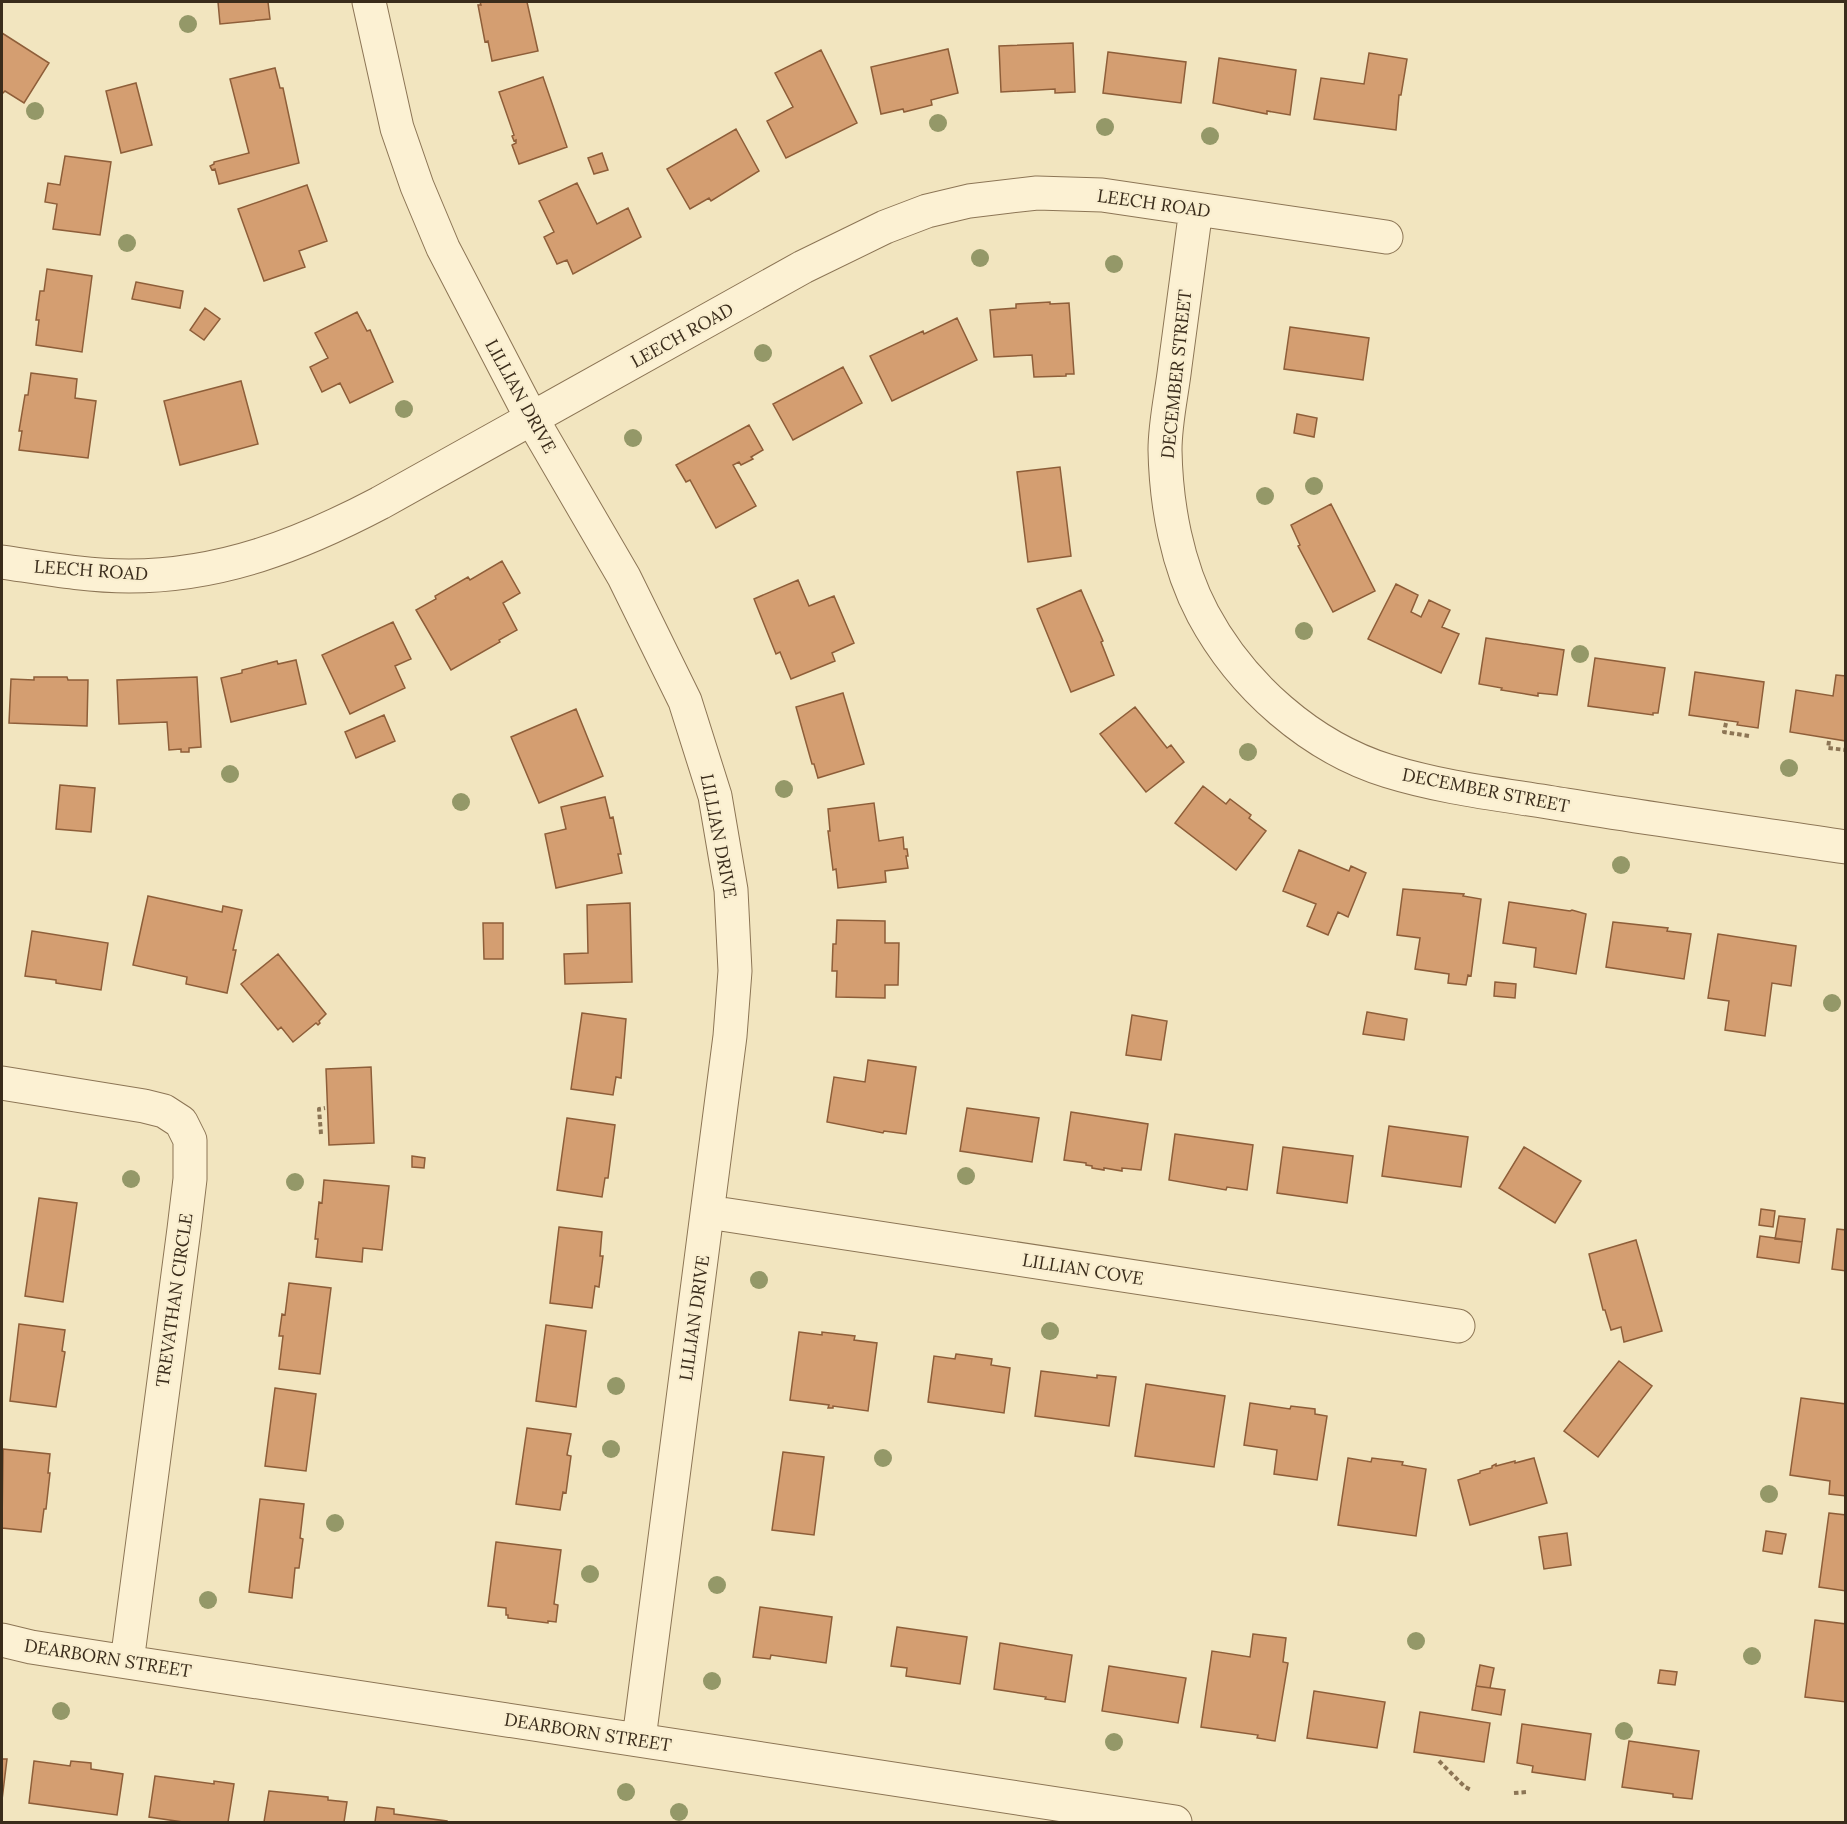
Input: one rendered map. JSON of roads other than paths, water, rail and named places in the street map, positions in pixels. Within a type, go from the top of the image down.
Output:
[{"type":"street","name":"LILLIAN DRIVE","points":[[369,2],[397,128],[417,186],[443,248],[532,418],[624,577],[685,701],[715,796],[731,890],[735,971],[731,1024],[639,1739]]},
{"type":"street","name":"LEECH ROAD","points":[[2,562],[80,573],[129,576],[180,573],[261,556],[338,525],[803,267],[885,226],[969,201],[1037,193],[1102,195],[1386,237]]},
{"type":"street","name":"DECEMBER STREET","points":[[1196,209],[1165,446],[1169,500],[1182,562],[1203,614],[1236,663],[1255,684],[1292,720],[1317,737],[1349,755],[1404,776],[1491,793],[1845,847]]},
{"type":"street","name":"TREVATHAN CIRCLE","points":[[2,1083],[119,1101],[164,1111],[181,1122],[190,1140],[190,1179],[184,1229],[126,1662]]},
{"type":"street","name":"LILLIAN COVE","points":[[708,1212],[1458,1326]]},
{"type":"street","name":"DEARBORN STREET","points":[[2,1640],[31,1647],[126,1662],[1175,1822]]}]
